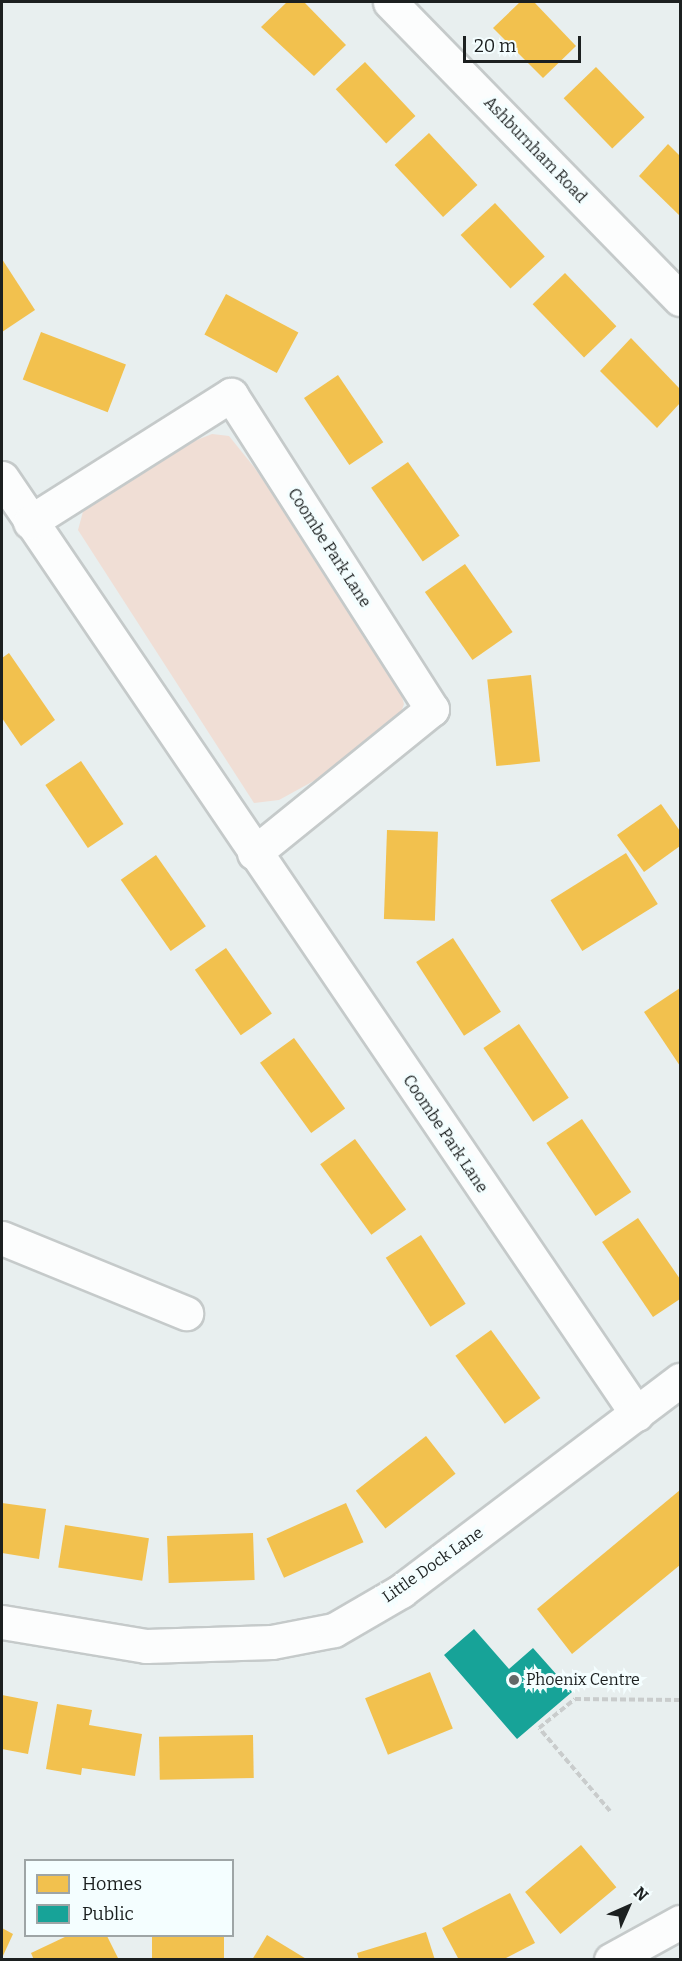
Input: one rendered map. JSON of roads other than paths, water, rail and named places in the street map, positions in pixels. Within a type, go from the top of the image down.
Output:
[{"type":"street","name":"Ashburnham Road","points":[[390,2],[681,299]]},
{"type":"street","name":"Coombe Park Lane","points":[[30,522],[231,394],[432,709],[254,853]]},
{"type":"street","name":"Coombe Park Lane","points":[[2,478],[254,853],[637,1414]]},
{"type":"street","points":[[2,1238],[186,1312]]},
{"type":"street","name":"Little Dock Lane","points":[[2,1622],[146,1646],[272,1642],[333,1630],[401,1591],[681,1380]]},
{"type":"street","points":[[610,1959],[681,1922]]},
{"type":"place","name":"Phoenix Centre","points":[[514,1680]]}]
